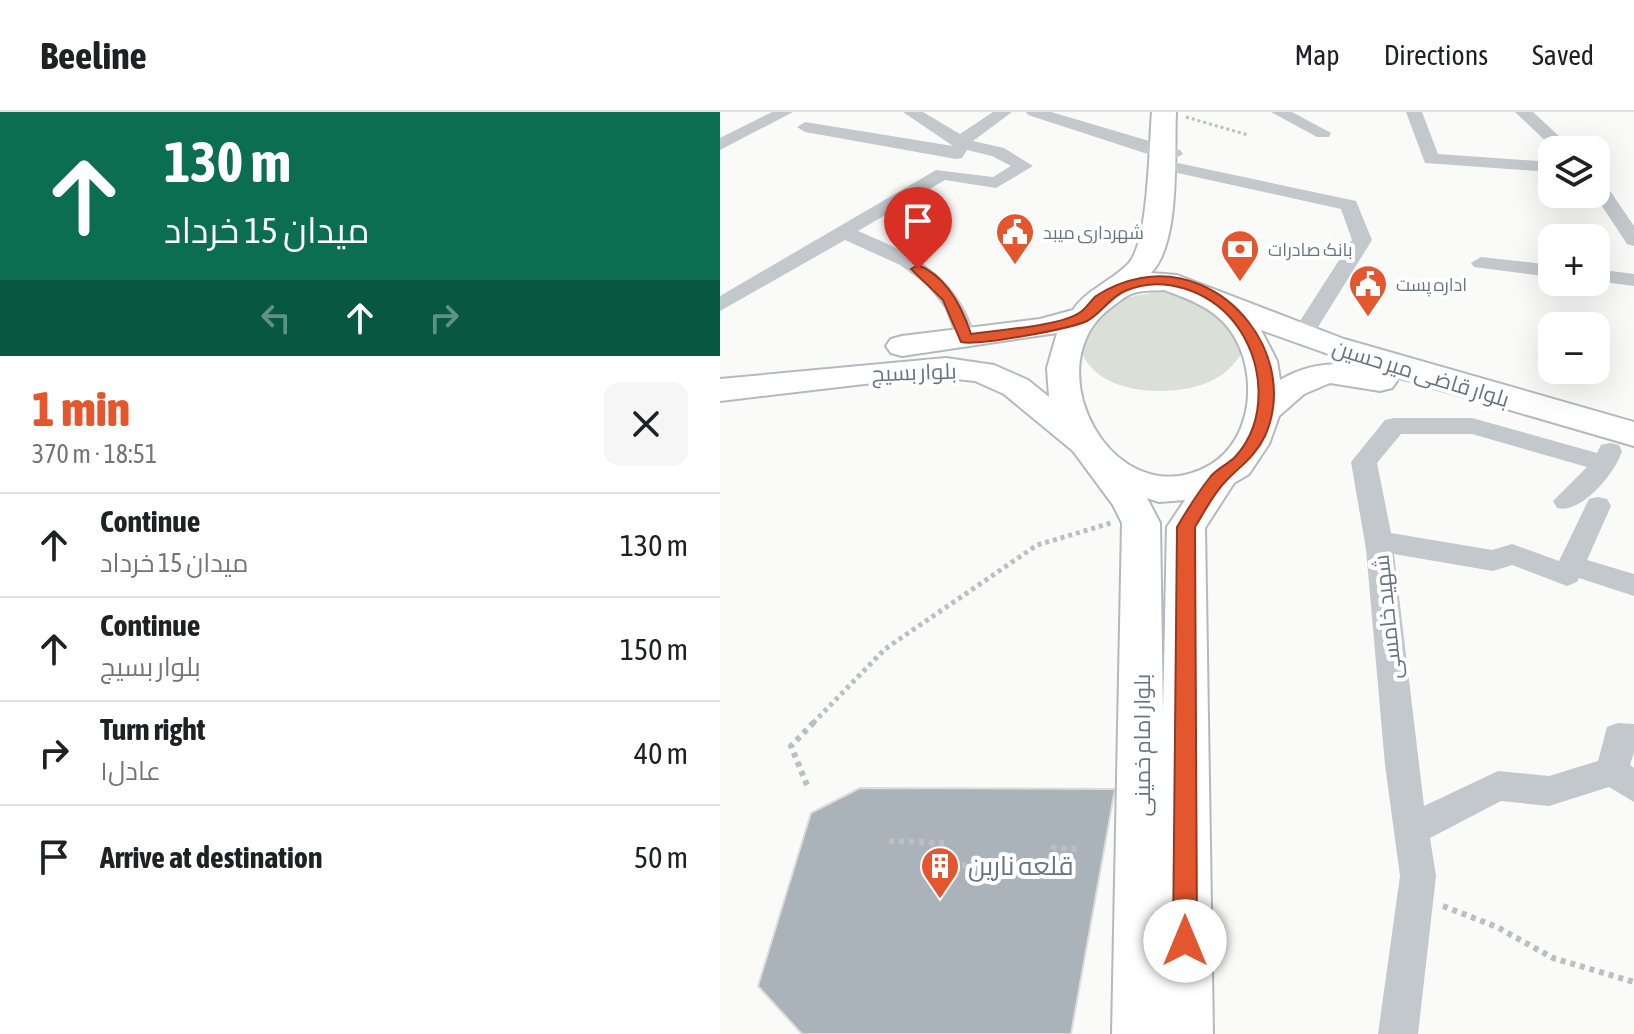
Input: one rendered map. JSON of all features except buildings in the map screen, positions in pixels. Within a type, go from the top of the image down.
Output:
[{"type":"main road","points":[[1168,161],[1177,264],[1202,290],[1233,311],[1250,332],[1261,356],[1267,383],[1265,410],[1256,437],[1241,461],[1219,478],[1191,487],[1160,489],[1131,482],[1095,456],[1070,419],[1063,391],[1064,364],[1070,339],[1083,317],[1100,300],[1120,288],[1145,263],[1149,253],[1156,231],[1168,161],[1171,113]]},
{"type":"main road","points":[[1120,288],[1143,282],[1167,281],[1202,290]]},
{"type":"main road","name":"بلوار قاضی میر حسین","points":[[1202,290],[1259,319],[1464,387],[1621,450]]},
{"type":"main road","name":"بلوار بسیج","points":[[720,390],[893,359],[966,339],[1041,328],[1083,317]]},
{"type":"main road","name":"بلوار بسیج","points":[[720,365],[893,359],[982,372],[1016,387],[1095,456]]},
{"type":"main road","name":"بلوار قاضی میر حسین","points":[[1265,410],[1291,384],[1306,377],[1343,373],[1621,450]]},
{"type":"main road","name":"بلوار امام خمینی","points":[[1095,456],[1141,523],[1140,1034]]},
{"type":"main road","name":"بلوار امام خمینی","points":[[1185,1034],[1186,527],[1219,478]]},
{"type":"street","points":[[736,112],[763,122]]},
{"type":"street","points":[[720,145],[785,112]]},
{"type":"street","points":[[911,112],[961,148]]},
{"type":"street","points":[[721,302],[942,174],[967,137],[1004,112]]},
{"type":"street","points":[[1034,112],[1168,161],[1349,205],[1362,240],[1302,335]]},
{"type":"street","points":[[1279,112],[1323,133]]},
{"type":"street","points":[[1414,112],[1431,159],[1538,166]]},
{"type":"street","points":[[1523,112],[1550,136]]},
{"type":"street","points":[[805,127],[998,152],[1024,166],[996,183],[942,174]]},
{"type":"street","points":[[1610,204],[1634,240]]},
{"type":"street","points":[[843,232],[901,257],[934,281],[956,309],[966,339]]},
{"type":"street","points":[[1481,263],[1538,269]]},
{"type":"street","points":[[1610,277],[1634,280]]},
{"type":"street","name":"شهید خامسی","points":[[1398,1034],[1418,876],[1379,541],[1364,462],[1394,426],[1472,426],[1621,450]]},
{"type":"street","points":[[1566,501],[1621,450]]},
{"type":"street","points":[[1379,541],[1493,561],[1512,554],[1567,575],[1598,506]]},
{"type":"street","points":[[1571,565],[1634,585]]},
{"type":"street","points":[[1411,830],[1498,786],[1549,791],[1624,779],[1618,737],[1634,738]]},
{"type":"path","points":[[1171,113],[1248,135]]},
{"type":"path","points":[[807,785],[791,746],[885,649],[1037,545],[1102,527],[1136,513]]},
{"type":"path","points":[[889,841],[946,843],[940,863],[1046,874],[1053,848],[1077,849]]},
{"type":"path","points":[[1415,895],[1497,927],[1553,958],[1634,982]]},
{"type":"shaded area","points":[[1159,292],[1183,294],[1238,322],[1242,353],[1223,374],[1197,386],[1152,391],[1109,381],[1093,369],[1082,353],[1079,332],[1114,303]]},
{"type":"place","name":"شهرداری میبد","points":[[1015,266]]},
{"type":"place","name":"بانک صادرات","points":[[1240,283]]},
{"type":"place","name":"اداره پست","points":[[1368,318]]},
{"type":"place","name":"قلعه نارین","points":[[940,900]]},
{"type":"route","points":[[918,269],[948,297],[956,309],[966,339],[1041,328],[1083,317],[1100,300],[1120,288],[1143,282],[1167,281],[1191,285],[1233,311],[1250,332],[1261,356],[1267,383],[1265,410],[1256,437],[1241,461],[1219,478],[1186,527],[1185,941]]}]
